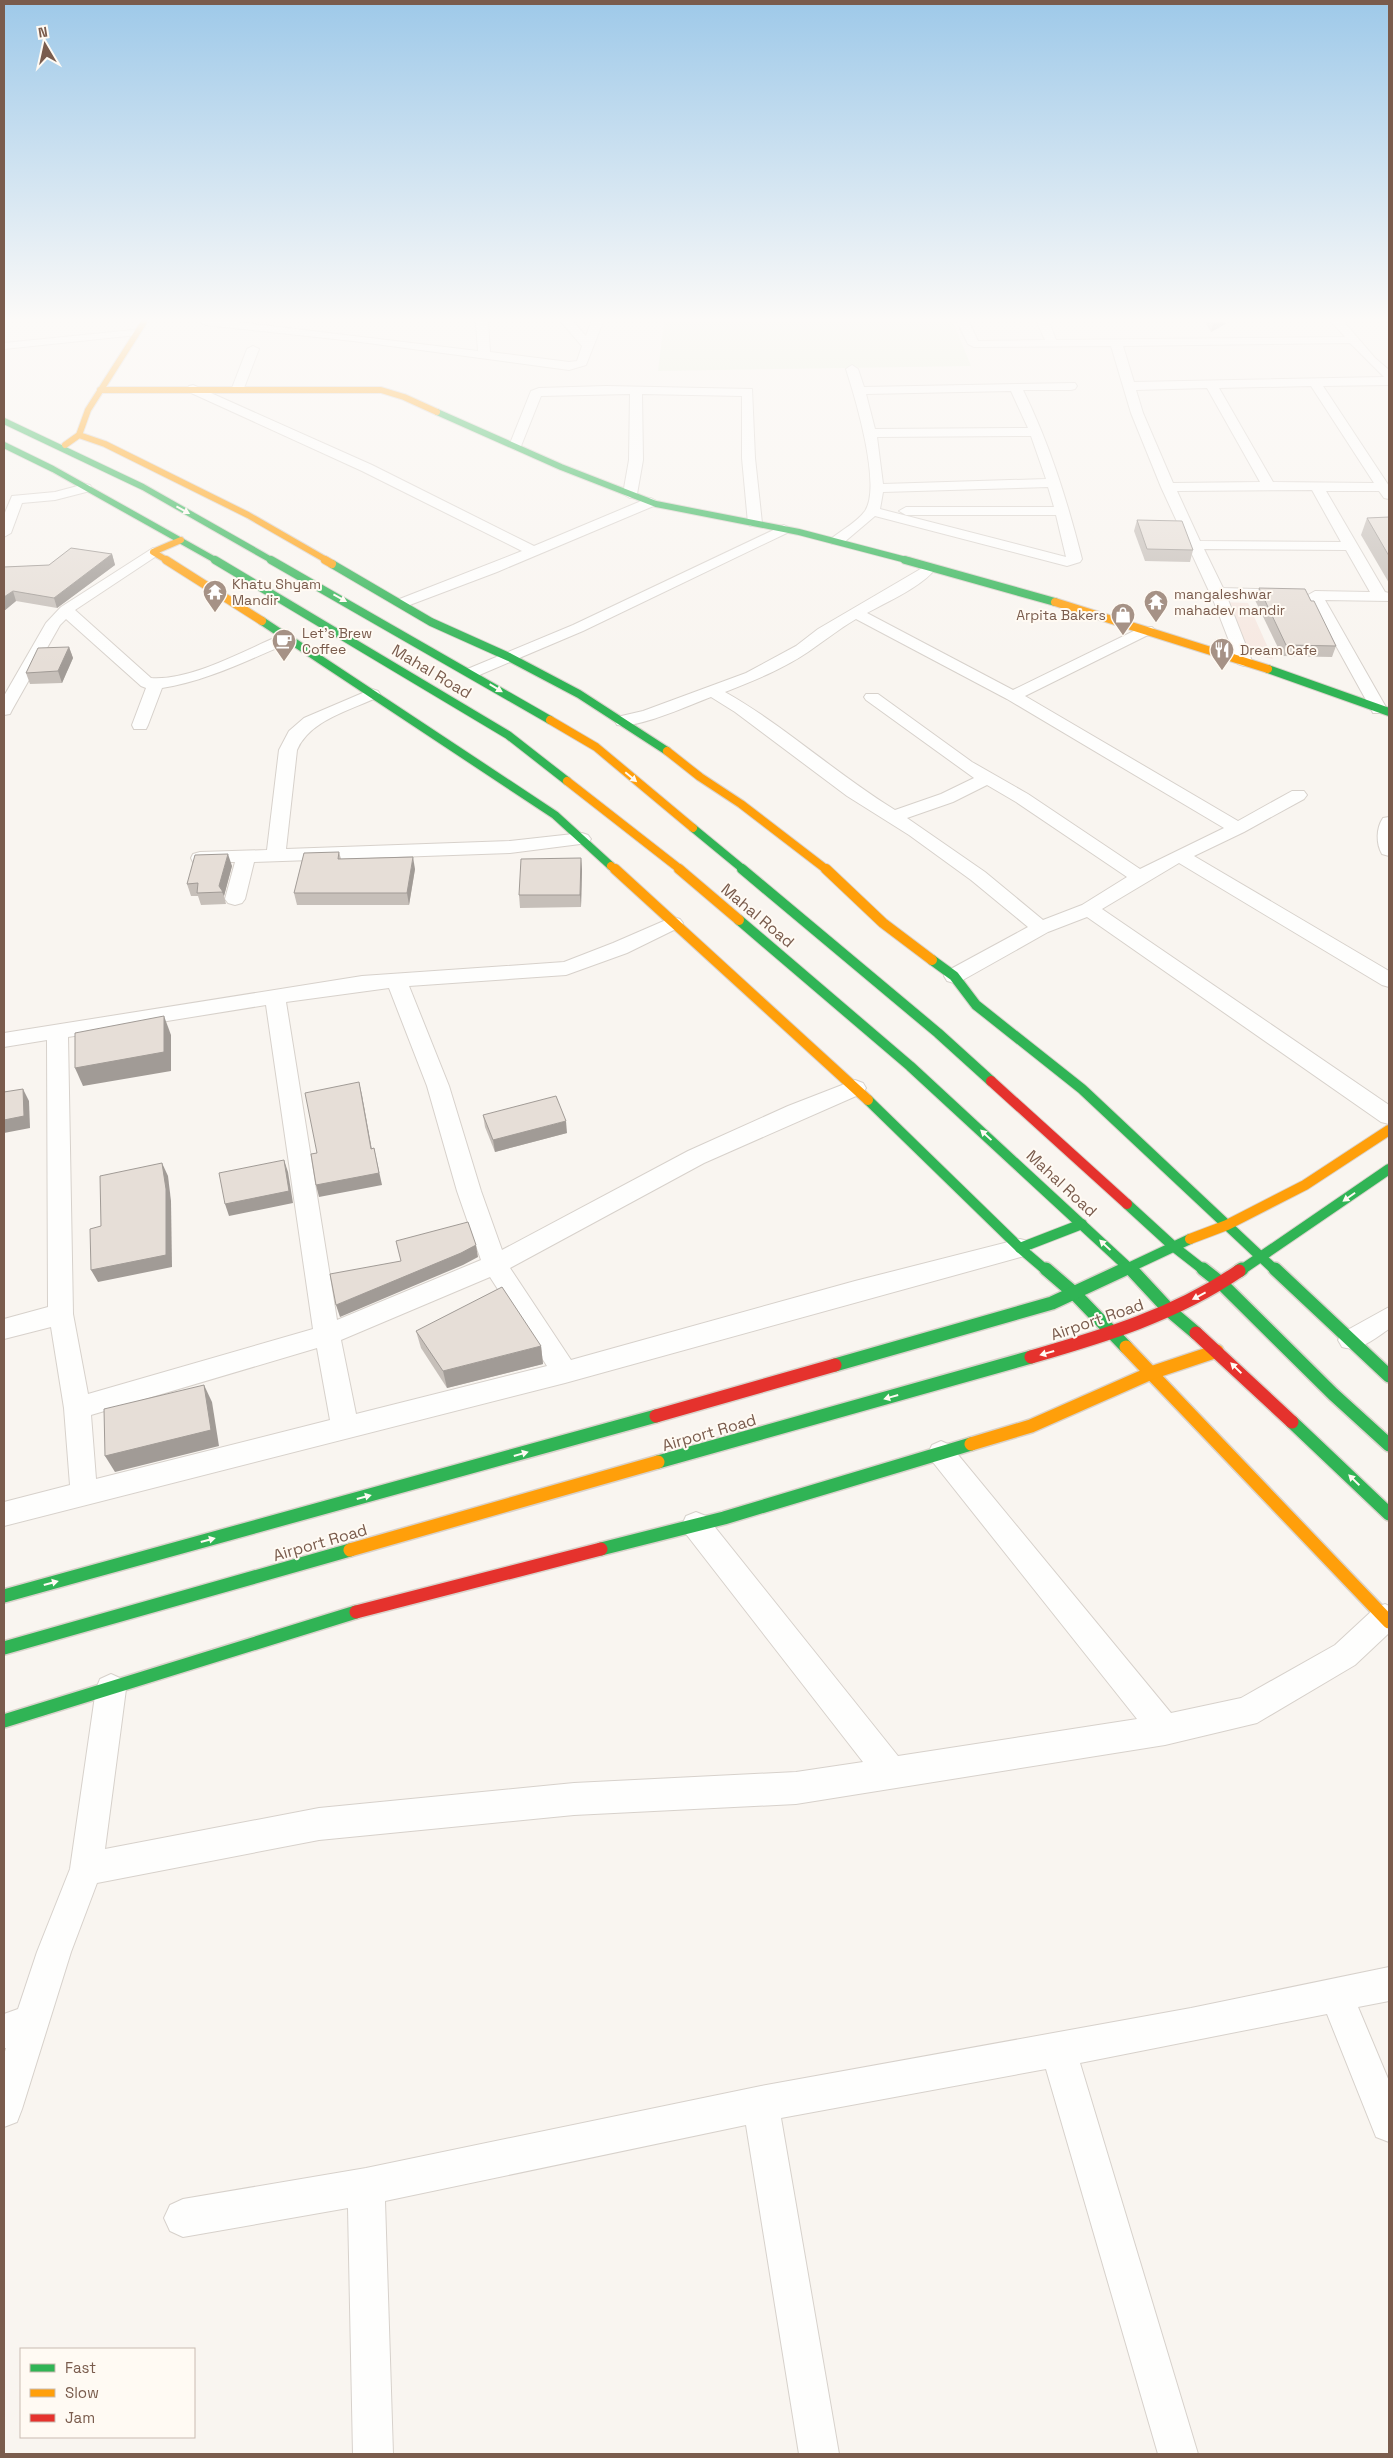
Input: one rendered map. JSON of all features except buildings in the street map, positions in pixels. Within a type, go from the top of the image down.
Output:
[{"type":"street","name":"Mahal Road","points":[[38,437],[143,487],[471,673],[596,747],[938,1033],[1173,1246],[1222,1284],[1333,1394],[1389,1445]]},
{"type":"street","points":[[62,448],[76,437]]},
{"type":"street","points":[[86,437],[105,444],[248,515],[402,603],[431,622],[509,657],[579,694],[742,804],[793,846],[817,861],[883,923],[954,976],[976,1005],[1082,1089],[1389,1376]]},
{"type":"street","points":[[298,437],[367,468],[533,551]]},
{"type":"street","points":[[494,437],[561,468],[651,502],[837,541],[929,568],[1003,586],[1244,661],[1384,711]]},
{"type":"street","points":[[515,446],[519,437]]},
{"type":"street","points":[[630,494],[636,460],[636,437]]},
{"type":"street","points":[[745,437],[747,468],[755,523]]},
{"type":"street","points":[[837,541],[872,511],[878,488],[870,437]]},
{"type":"street","points":[[872,511],[1067,562],[1075,559],[1055,483],[1039,437]]},
{"type":"street","points":[[1147,437],[1217,592],[1244,661]]},
{"type":"street","points":[[1240,437],[1269,486]]},
{"type":"street","points":[[1350,437],[1386,491]]},
{"type":"street","name":"Mahal Road","points":[[4,445],[21,452],[181,540],[508,735],[675,865],[910,1066],[1082,1224],[1170,1311],[1218,1351],[1389,1514]]},
{"type":"street","points":[[878,488],[1055,483]]},
{"type":"street","points":[[1168,487],[1269,486],[1386,491]]},
{"type":"street","points":[[1317,487],[1350,546],[1384,597]]},
{"type":"street","points":[[4,533],[10,499],[55,496],[85,488]]},
{"type":"street","points":[[402,603],[492,569],[651,502]]},
{"type":"street","points":[[872,511],[1063,511]]},
{"type":"street","points":[[471,673],[578,628],[784,529]]},
{"type":"street","points":[[4,710],[54,623],[66,610],[99,586],[153,552],[181,540]]},
{"type":"street","points":[[1196,545],[1350,546]]},
{"type":"street","points":[[86,1869],[320,1824],[574,1798],[796,1788],[1165,1730],[1246,1712],[1345,1654],[1387,1620],[1114,1332],[1074,1293],[1020,1248],[855,1088],[555,815],[153,552]]},
{"type":"street","points":[[623,722],[648,715],[752,676],[802,649],[823,632],[912,581],[929,568]]},
{"type":"street","points":[[1217,592],[1384,597]]},
{"type":"street","points":[[1315,595],[1384,711]]},
{"type":"street","points":[[66,610],[147,683],[155,685],[181,680],[287,638]]},
{"type":"street","points":[[857,614],[1013,696],[1238,828]]},
{"type":"street","points":[[1013,696],[1147,630]]},
{"type":"street","points":[[140,725],[155,685]]},
{"type":"street","points":[[712,691],[741,708],[853,792],[893,817],[978,876],[1041,928]]},
{"type":"street","points":[[276,855],[288,750],[295,735],[310,722],[372,694]]},
{"type":"street","points":[[872,698],[966,766],[1022,798],[1070,832],[1139,876]]},
{"type":"street","points":[[893,817],[947,798],[987,778]]},
{"type":"street","points":[[954,976],[1041,928],[1089,909],[1139,876],[1238,828],[1298,795]]},
{"type":"street","points":[[200,858],[510,847],[582,839]]},
{"type":"street","points":[[1179,855],[1389,980]]},
{"type":"street","points":[[235,899],[246,856]]},
{"type":"street","points":[[1089,909],[1234,1011],[1389,1116]]},
{"type":"street","points":[[4,1040],[396,980],[540,972],[566,968],[620,948],[674,923]]},
{"type":"street","points":[[396,980],[438,1086],[468,1191],[495,1265],[565,1372]]},
{"type":"street","points":[[275,998],[327,1335],[345,1427]]},
{"type":"street","points":[[57,1032],[61,1314],[77,1408],[84,1492]]},
{"type":"street","points":[[77,1408],[327,1335],[495,1265],[696,1157],[855,1088]]},
{"type":"street","name":"Airport Road","points":[[4,1596],[466,1469],[1052,1303],[1173,1246],[1227,1225],[1306,1184],[1389,1130]]},
{"type":"street","name":"Airport Road","points":[[4,1648],[1114,1332],[1170,1311],[1222,1284],[1260,1255],[1389,1169]]},
{"type":"street","points":[[4,1514],[84,1492],[565,1372],[1020,1248],[1082,1224]]},
{"type":"street","points":[[4,1329],[61,1314]]},
{"type":"street","points":[[1351,1340],[1389,1317]]},
{"type":"street","points":[[4,1721],[328,1620],[696,1525],[1031,1426],[1151,1373],[1218,1351]]},
{"type":"street","points":[[941,1453],[1165,1730]]},
{"type":"street","points":[[696,1525],[891,1773]]},
{"type":"street","points":[[4,2109],[17,2027],[86,1869],[111,1689]]},
{"type":"street","points":[[183,2218],[366,2186],[761,2104],[1058,2049],[1389,1984]]},
{"type":"street","points":[[1336,1995],[1389,2124]]},
{"type":"street","points":[[1058,2049],[1178,2454]]},
{"type":"street","points":[[761,2104],[818,2454]]},
{"type":"street","points":[[366,2186],[373,2454]]},
{"type":"shaded area","points":[[1222,602],[1248,603],[1273,659],[1241,652]]},
{"type":"traffic: fast","points":[[37,437],[143,487],[550,720]]},
{"type":"traffic: fast","points":[[493,437],[561,467],[656,504],[799,532],[1003,586],[1055,602]]},
{"type":"traffic: fast","points":[[4,445],[53,469],[181,540],[508,735],[567,781]]},
{"type":"traffic: fast","points":[[332,564],[431,622],[509,657],[579,694],[667,751]]},
{"type":"traffic: fast","points":[[262,621],[555,815],[611,866]]},
{"type":"traffic: fast","points":[[1268,669],[1389,712]]},
{"type":"traffic: fast","points":[[693,828],[938,1033],[991,1081]]},
{"type":"traffic: fast","points":[[739,920],[910,1066],[1129,1267],[1170,1311],[1196,1333]]},
{"type":"traffic: fast","points":[[932,960],[954,976],[976,1005],[1082,1089],[1389,1376]]},
{"type":"traffic: fast","points":[[868,1100],[1020,1248],[1074,1293],[1126,1347]]},
{"type":"traffic: fast","points":[[1239,1271],[1389,1169]]},
{"type":"traffic: fast","points":[[1127,1204],[1173,1246],[1222,1284],[1333,1394],[1389,1445]]},
{"type":"traffic: fast","points":[[1020,1248],[1082,1224]]},
{"type":"traffic: fast","points":[[835,1365],[1052,1303],[1190,1239]]},
{"type":"traffic: fast","points":[[658,1462],[1031,1357]]},
{"type":"traffic: fast","points":[[4,1596],[656,1416]]},
{"type":"traffic: fast","points":[[1292,1422],[1389,1514]]},
{"type":"traffic: fast","points":[[601,1549],[724,1518],[971,1444]]},
{"type":"traffic: fast","points":[[4,1648],[350,1550]]},
{"type":"traffic: fast","points":[[4,1721],[356,1612]]},
{"type":"traffic: slow","points":[[65,445],[77,437]]},
{"type":"traffic: slow","points":[[84,437],[105,444],[248,515],[332,564]]},
{"type":"traffic: slow","points":[[181,540],[153,552],[262,621]]},
{"type":"traffic: slow","points":[[1055,602],[1268,669]]},
{"type":"traffic: slow","points":[[550,720],[596,747],[693,828]]},
{"type":"traffic: slow","points":[[667,751],[700,777],[741,804],[793,846],[817,861],[883,923],[932,960]]},
{"type":"traffic: slow","points":[[567,781],[667,859],[739,920]]},
{"type":"traffic: slow","points":[[611,866],[868,1100]]},
{"type":"traffic: slow","points":[[1190,1239],[1227,1225],[1305,1185],[1389,1130]]},
{"type":"traffic: slow","points":[[1126,1347],[1389,1622]]},
{"type":"traffic: slow","points":[[971,1444],[1031,1426],[1151,1373],[1217,1351]]},
{"type":"traffic: slow","points":[[350,1550],[658,1462]]},
{"type":"traffic: jam","points":[[991,1081],[1127,1204]]},
{"type":"traffic: jam","points":[[1031,1357],[1113,1333],[1166,1313],[1216,1287],[1239,1271]]},
{"type":"traffic: jam","points":[[1196,1333],[1292,1422]]},
{"type":"traffic: jam","points":[[656,1416],[835,1365]]},
{"type":"traffic: jam","points":[[356,1612],[601,1549]]},
{"type":"place","name":"Khatu Shyam Mandir","points":[[215,613]]},
{"type":"place","name":"mangaleshwar mahadev mandir","points":[[1156,623]]},
{"type":"place","name":"Arpita Bakers","points":[[1123,636]]},
{"type":"place","name":"Let's Brew Coffee","points":[[284,662]]},
{"type":"place","name":"Dream Cafe","points":[[1222,671]]}]
